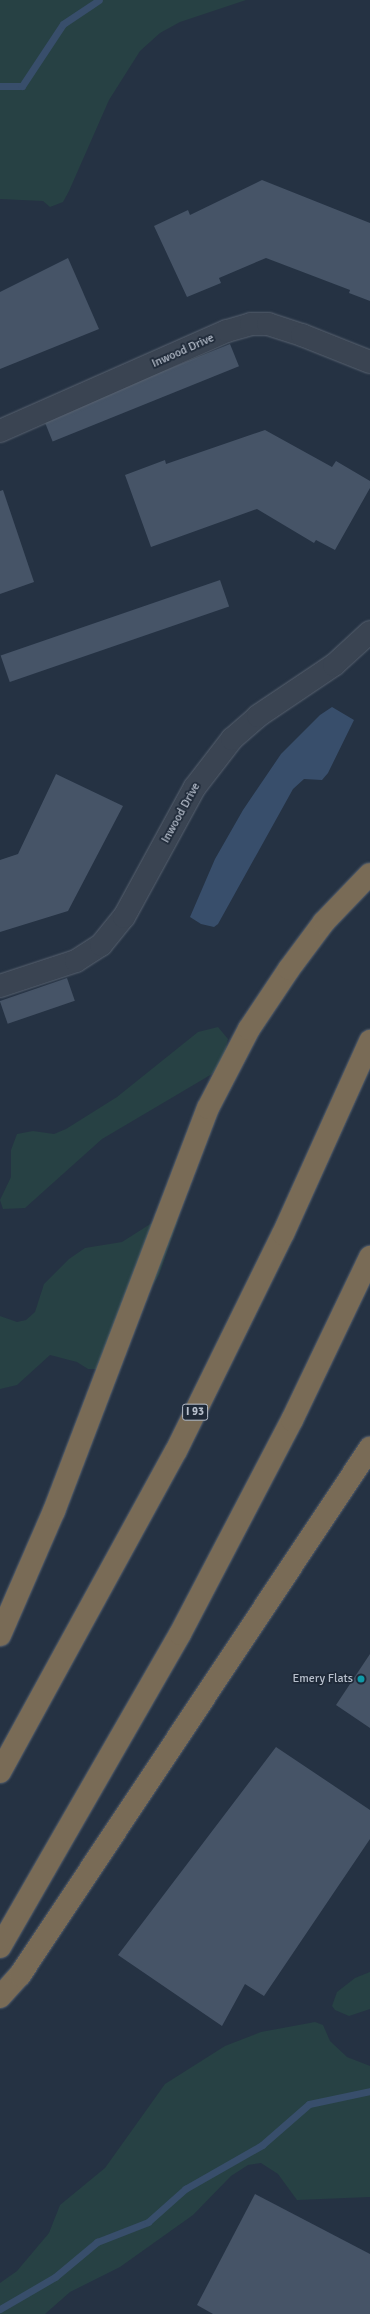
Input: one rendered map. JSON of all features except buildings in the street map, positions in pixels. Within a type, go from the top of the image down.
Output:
[{"type":"highway","points":[[0,1635],[100,1394],[196,1136],[228,1068],[288,969],[324,922],[370,874]]},
{"type":"highway","name":"I 93","points":[[0,1772],[100,1594],[204,1395],[370,1042]]},
{"type":"highway","points":[[0,1947],[180,1634],[285,1434],[370,1258]]},
{"type":"highway","points":[[0,1998],[20,1975],[370,1448]]},
{"type":"street","name":"Inwood Drive","points":[[0,431],[227,331],[251,324],[268,324],[302,335],[370,362]]},
{"type":"street","name":"Inwood Drive","points":[[0,986],[76,961],[100,945],[124,917],[195,787],[232,740],[258,716],[322,675],[370,632]]},
{"type":"green space","points":[[0,0],[246,0],[180,22],[160,33],[140,51],[109,100],[63,202],[50,207],[43,201],[0,199]]},
{"type":"green space","points":[[218,1027],[228,1039],[223,1060],[212,1074],[102,1139],[25,1208],[3,1209],[0,1200],[11,1177],[11,1150],[17,1134],[33,1131],[54,1134],[66,1129],[117,1097],[198,1032]]},
{"type":"green space","points":[[166,1214],[174,1214],[178,1220],[159,1275],[101,1369],[88,1369],[77,1362],[50,1355],[17,1385],[0,1389],[0,1316],[17,1322],[26,1320],[35,1312],[44,1284],[69,1259],[85,1248],[122,1242]]},
{"type":"green space","points":[[370,1972],[370,2009],[349,2016],[335,2010],[332,2006],[337,1992],[355,1978]]},
{"type":"green space","points":[[315,2022],[323,2025],[330,2041],[347,2057],[370,2066],[370,2197],[297,2200],[278,2174],[261,2163],[248,2165],[231,2176],[193,2215],[120,2267],[70,2292],[45,2314],[0,2314],[0,2283],[17,2271],[49,2233],[60,2205],[105,2168],[165,2084],[225,2046],[261,2032]]},
{"type":"water","points":[[332,707],[354,720],[328,773],[322,780],[304,779],[293,789],[218,924],[214,927],[201,924],[190,917],[215,859],[243,810],[281,754],[320,715]]},
{"type":"waterway","points":[[0,86],[22,86],[63,24],[99,0]]},
{"type":"waterway","points":[[0,2309],[55,2277],[97,2242],[148,2222],[185,2189],[262,2145],[309,2104],[370,2091]]},
{"type":"place","name":"Emery Flats","points":[[361,1679]]}]
